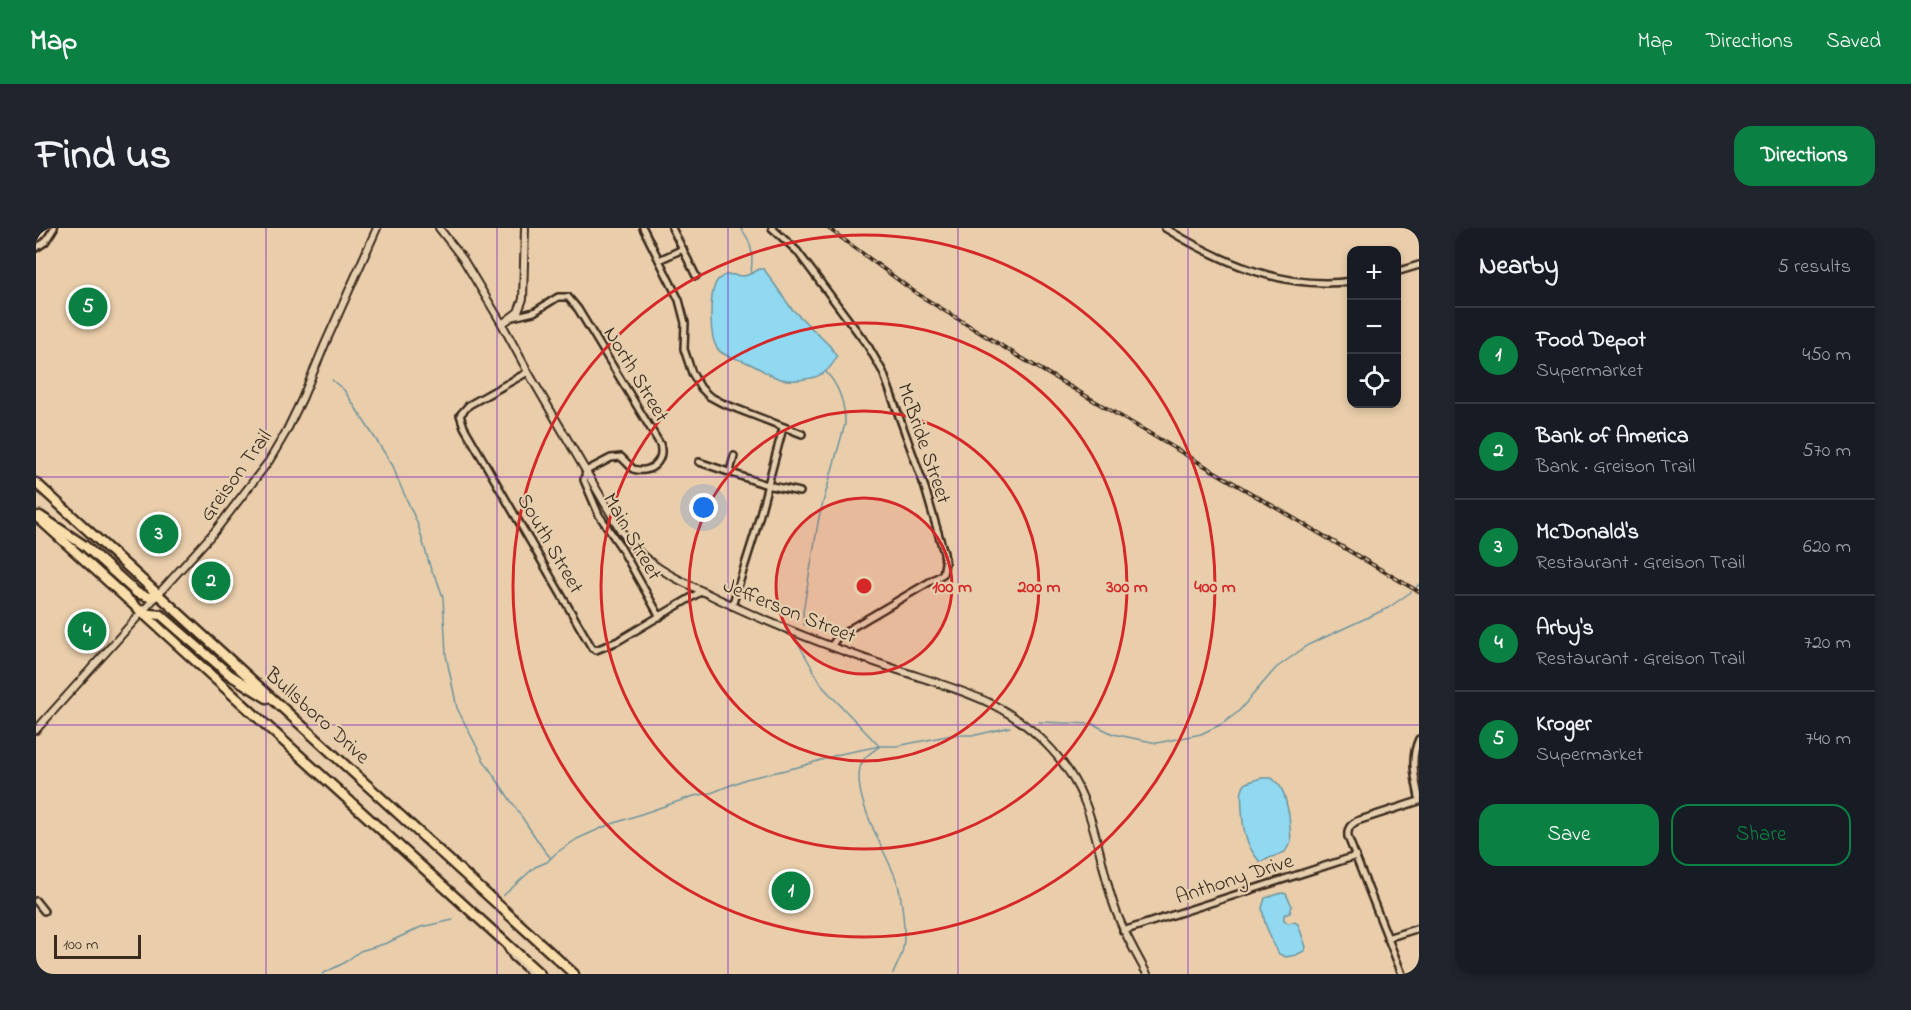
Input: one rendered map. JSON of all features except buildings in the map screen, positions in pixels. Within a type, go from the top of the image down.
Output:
[{"type":"main road","name":"Bullsboro Drive","points":[[36,483],[574,974]]},
{"type":"main road","name":"Bullsboro Drive","points":[[36,515],[540,974]]},
{"type":"main road","points":[[36,515],[51,522],[85,546],[137,593],[149,597],[158,594]]},
{"type":"main road","points":[[141,613],[161,615],[230,675],[284,708]]},
{"type":"street","points":[[36,248],[45,242],[54,228]]},
{"type":"street","name":"Greison Trail","points":[[36,730],[215,531],[262,470],[280,442],[302,399],[377,228]]},
{"type":"street","name":"Jefferson Street","points":[[440,228],[463,259],[621,531],[635,549],[668,574],[732,606],[1003,708],[1030,727],[1054,752],[1080,791],[1095,827],[1111,895],[1124,931],[1147,974]]},
{"type":"street","points":[[502,324],[520,310],[523,299],[525,228]]},
{"type":"street","points":[[643,228],[684,314],[686,323],[684,349],[692,374],[701,388],[722,403],[802,434]]},
{"type":"street","points":[[672,228],[696,276]]},
{"type":"street","name":"McBride Street","points":[[772,228],[797,251],[868,346],[883,372],[918,467],[944,553],[943,574],[853,627],[837,638],[832,645]]},
{"type":"street","points":[[1165,228],[1198,248],[1252,272],[1312,283],[1347,281]]},
{"type":"street","points":[[659,260],[682,249]]},
{"type":"street","points":[[1401,271],[1419,266]]},
{"type":"street","name":"North Street","points":[[513,317],[534,312],[563,296],[568,297],[578,309],[660,444],[661,458],[657,464],[644,471],[633,469],[618,456],[586,471]]},
{"type":"street","name":"South Street","points":[[528,372],[469,405],[460,415],[464,428],[592,648],[601,649],[702,591]]},
{"type":"street","points":[[732,606],[755,533],[783,428]]},
{"type":"street","points":[[730,472],[734,456]]},
{"type":"street","points":[[699,462],[767,485],[800,492]]},
{"type":"street","name":"Main Street","points":[[586,471],[584,480],[599,515],[620,546],[660,617]]},
{"type":"street","points":[[1402,974],[1348,837],[1349,827],[1353,824],[1419,799],[1413,766],[1415,747],[1419,739]]},
{"type":"street","name":"Anthony Drive","points":[[1124,931],[1356,856]]},
{"type":"street","points":[[36,902],[44,911]]},
{"type":"street","points":[[1387,938],[1419,928]]},
{"type":"street","points":[[505,943],[513,957],[532,974]]},
{"type":"water","points":[[764,269],[791,308],[830,346],[837,357],[831,366],[816,377],[795,380],[780,379],[726,355],[717,348],[712,334],[711,314],[712,295],[717,281],[726,275],[744,276]]},
{"type":"water","points":[[1261,778],[1272,778],[1284,794],[1289,814],[1291,841],[1285,852],[1260,862],[1246,838],[1241,796],[1246,783]]},
{"type":"water","points":[[1286,894],[1292,906],[1290,912],[1284,915],[1284,920],[1298,924],[1306,947],[1304,951],[1296,955],[1286,957],[1279,954],[1272,941],[1262,908],[1265,898]]},
{"type":"waterway","points":[[740,228],[751,249],[751,274]]},
{"type":"waterway","points":[[804,625],[803,612],[819,517],[845,424],[841,396],[826,372]]},
{"type":"waterway","points":[[332,380],[344,390],[393,466],[418,525],[431,570],[443,597],[446,655],[457,708],[484,761],[550,857]]},
{"type":"waterway","points":[[1416,588],[1419,584]]},
{"type":"waterway","points":[[1039,722],[1093,724],[1113,734],[1157,743],[1201,734],[1222,724],[1238,712],[1276,668],[1308,645],[1388,608],[1411,592]]},
{"type":"waterway","points":[[798,643],[823,687],[879,746]]},
{"type":"waterway","points":[[503,896],[535,867],[547,862],[577,839],[606,826],[694,796],[711,793],[746,779],[802,766],[840,754],[952,735],[976,735],[1010,727]]},
{"type":"waterway","points":[[879,747],[865,758],[860,770],[859,784],[869,818],[896,879],[900,894],[904,941],[893,974]]},
{"type":"waterway","points":[[322,974],[344,963],[360,951],[387,943],[421,927],[453,920]]},
{"type":"railway","points":[[828,228],[916,293],[1018,356],[1419,592]]},
{"type":"place","name":"Kroger","points":[[88,307]]},
{"type":"place","name":"McDonald's","points":[[159,534]]},
{"type":"place","name":"Bank of America","points":[[211,581]]},
{"type":"place","name":"Arby's","points":[[87,631]]},
{"type":"place","name":"Food Depot","points":[[791,891]]}]
